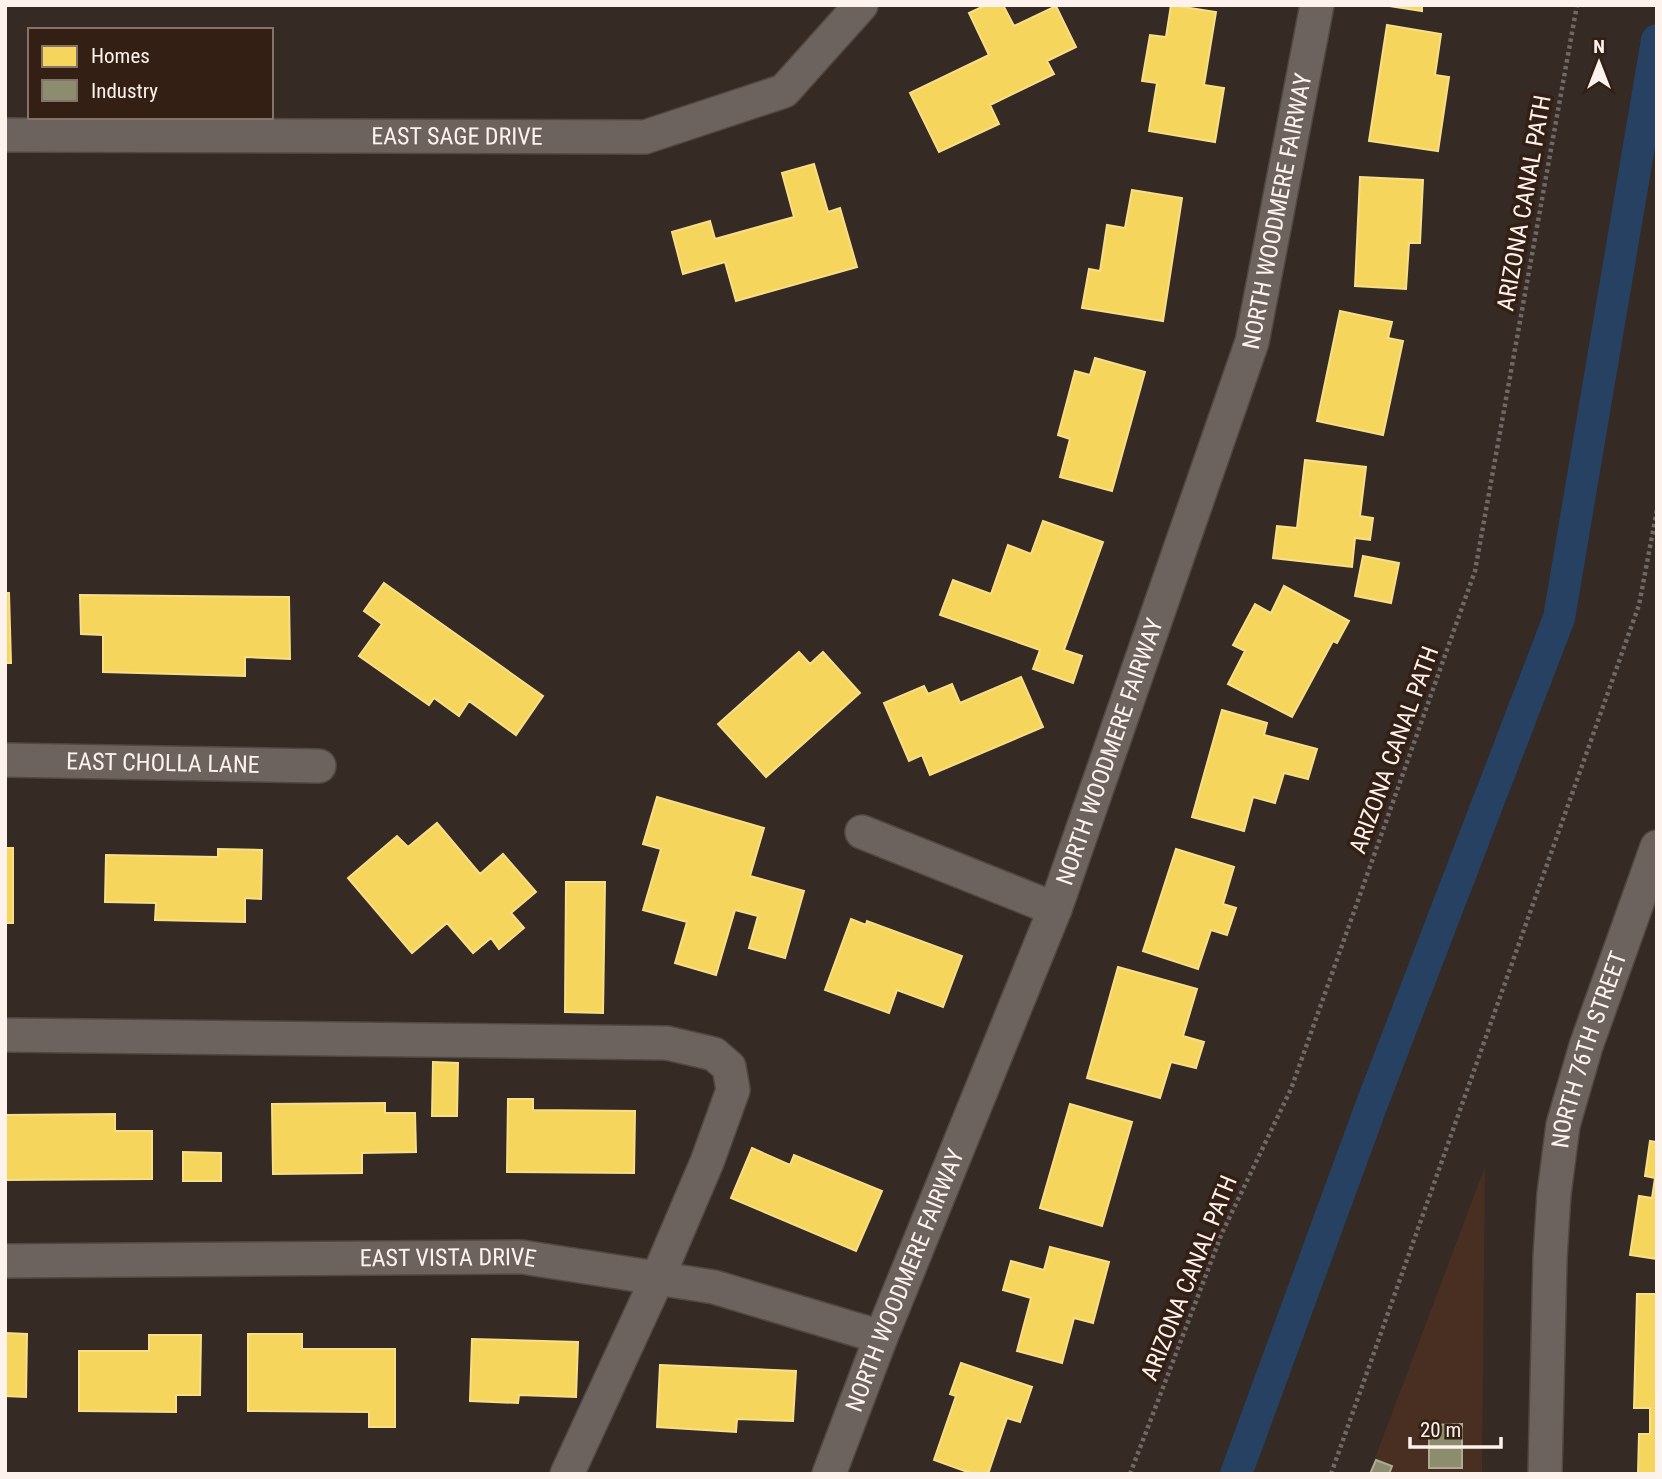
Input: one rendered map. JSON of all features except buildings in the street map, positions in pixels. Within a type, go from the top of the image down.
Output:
[{"type":"street","name":"EAST SAGE DRIVE","points":[[5,135],[645,137],[784,91],[861,5]]},
{"type":"street","name":"NORTH WOODMERE FAIRWAY","points":[[829,1474],[881,1337],[1055,909],[1252,342],[1317,5]]},
{"type":"street","name":"EAST CHOLLA LANE","points":[[5,760],[319,766]]},
{"type":"street","points":[[862,832],[1055,909]]},
{"type":"street","name":"NORTH 76TH STREET","points":[[1545,1474],[1550,1258],[1554,1194],[1563,1125],[1576,1077],[1657,847]]},
{"type":"street","points":[[5,1035],[667,1043],[714,1054],[729,1067],[733,1090],[707,1162],[658,1278],[567,1474]]},
{"type":"street","name":"EAST VISTA DRIVE","points":[[5,1261],[522,1257],[714,1287],[881,1337]]},
{"type":"path","name":"ARIZONA CANAL PATH","points":[[1130,1474],[1222,1233],[1291,1089],[1475,571],[1577,5]]},
{"type":"path","points":[[1331,1474],[1639,605],[1657,510]]},
{"type":"shaded area","points":[[1485,1167],[1482,1474],[1369,1474]]},
{"type":"waterway","points":[[1236,1474],[1373,1101],[1559,618],[1657,40]]}]
